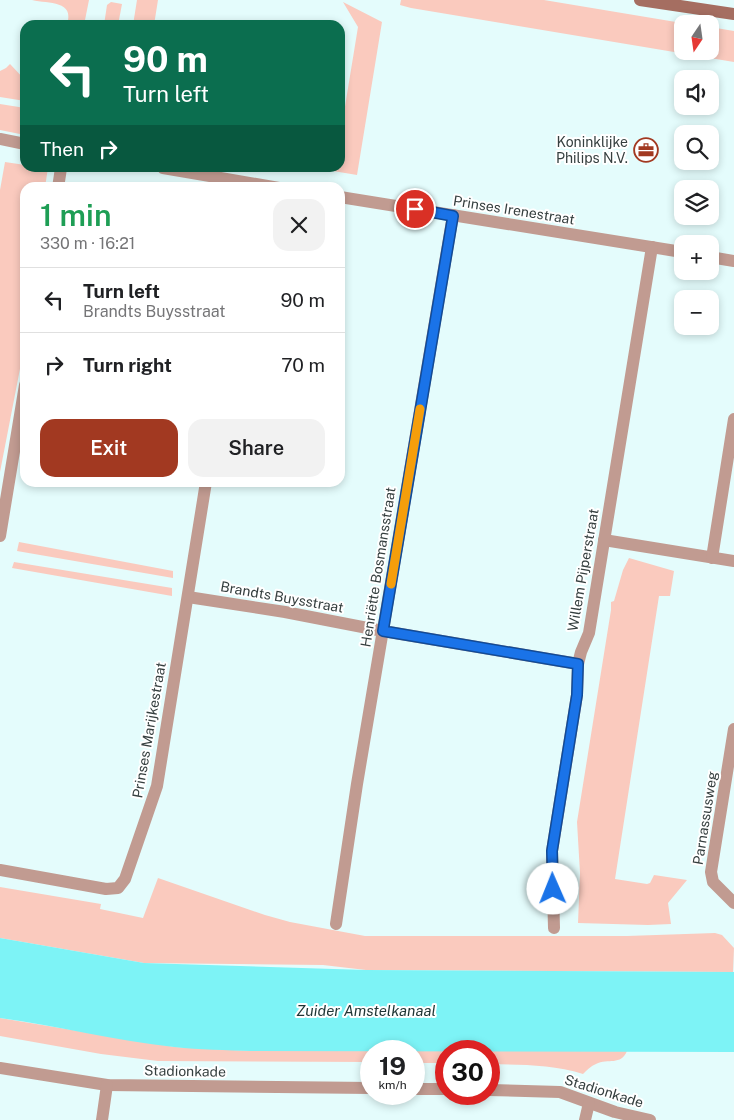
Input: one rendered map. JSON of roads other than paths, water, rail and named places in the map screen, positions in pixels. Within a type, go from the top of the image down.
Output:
[{"type":"street","points":[[640,0],[734,14]]},
{"type":"street","points":[[0,139],[20,143]]},
{"type":"street","points":[[184,172],[237,182]]},
{"type":"street","name":"Prinses Irenestraat","points":[[345,198],[674,251]]},
{"type":"street","name":"Henriëtte Bosmansstraat","points":[[336,924],[355,793],[453,216]]},
{"type":"street","name":"Willem Pijperstraat","points":[[554,928],[552,851],[577,695],[578,664],[588,633],[652,247]]},
{"type":"street","points":[[719,258],[734,261]]},
{"type":"street","points":[[0,536],[20,415]]},
{"type":"street","points":[[712,558],[734,419]]},
{"type":"street","name":"Prinses Marijkestraat","points":[[0,870],[106,889],[118,888],[125,879],[157,786],[205,487]]},
{"type":"street","points":[[604,540],[734,561]]},
{"type":"street","name":"Brandts Buysstraat","points":[[188,596],[578,664]]},
{"type":"street","name":"Parnassusweg","points":[[734,729],[711,872],[713,882],[734,904]]},
{"type":"street","name":"Stadionkade","points":[[0,1068],[107,1085],[360,1088]]},
{"type":"street","points":[[102,1120],[107,1085]]},
{"type":"street","name":"Stadionkade","points":[[500,1090],[560,1092],[615,1112],[650,1120]]},
{"type":"street","points":[[585,1120],[590,1103]]},
{"type":"water","name":"Zuider Amstelkanaal","points":[[0,938],[144,963],[366,970],[734,972],[734,1052],[500,1052],[500,1040],[435,1040],[435,1051],[425,1051],[425,1040],[360,1040],[360,1051],[203,1049],[130,1041],[0,1018]]},
{"type":"place","name":"Koninklijke Philips N.V.","points":[[646,150]]}]
